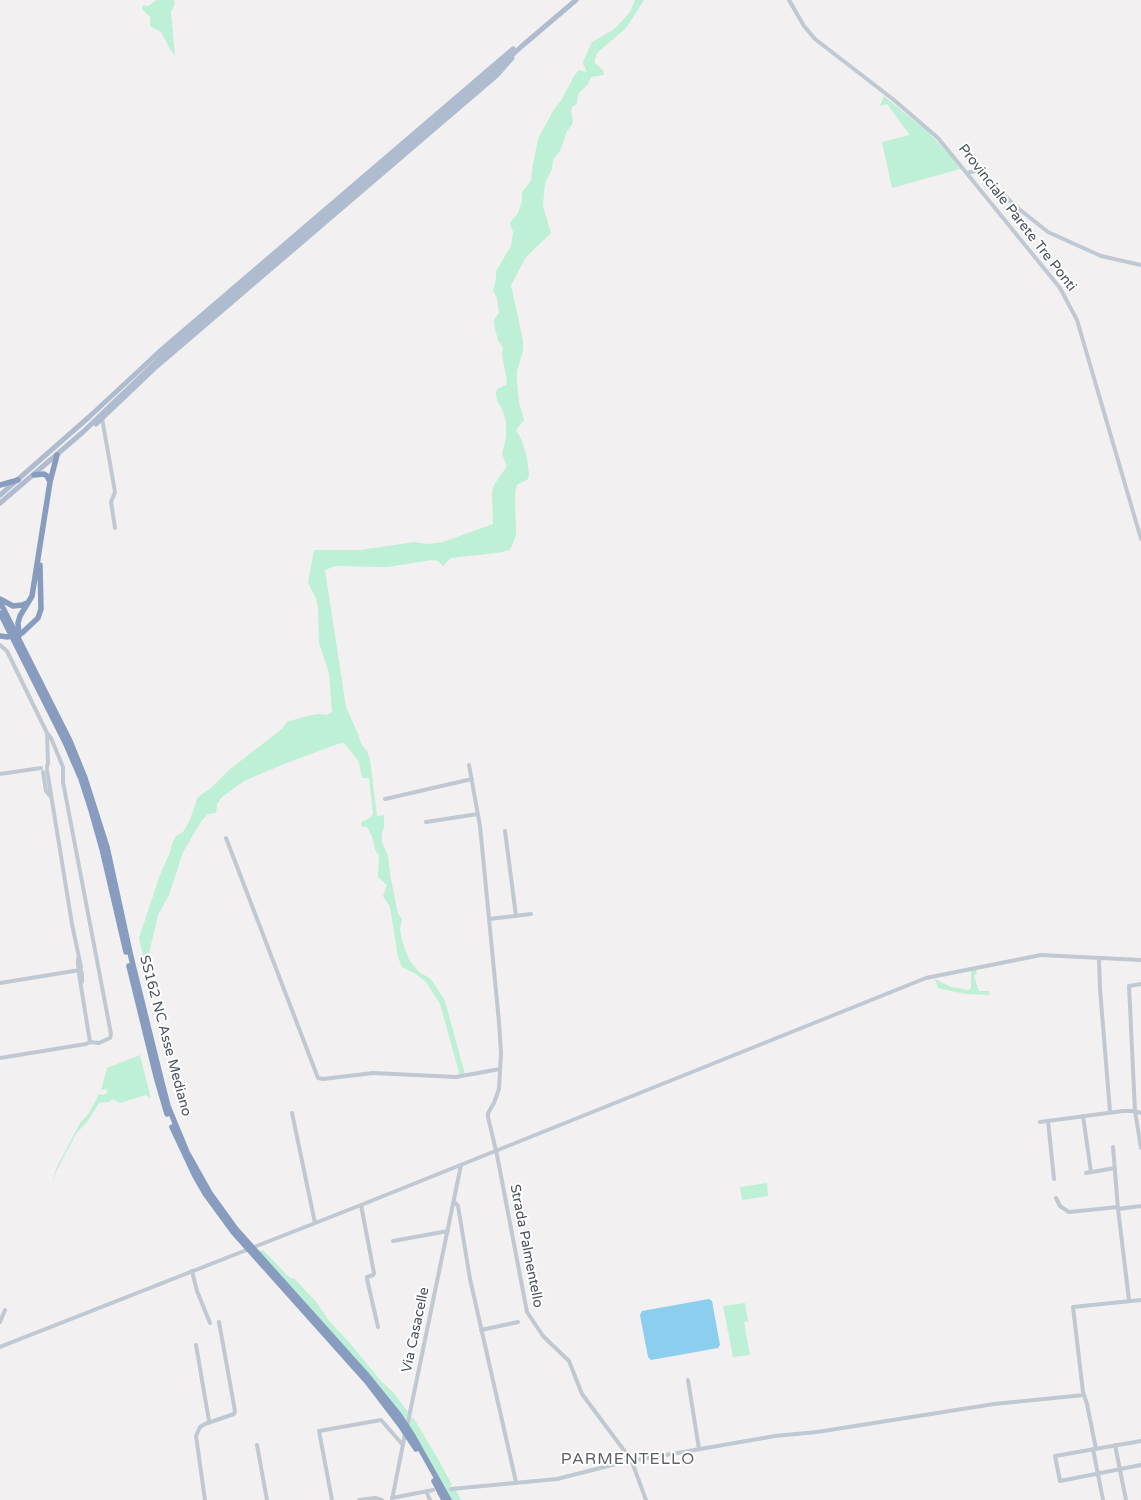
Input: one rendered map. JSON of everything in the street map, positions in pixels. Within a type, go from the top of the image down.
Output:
[{"type":"highway","points":[[21,636],[18,623],[32,596],[50,482],[57,455]]},
{"type":"highway","points":[[34,475],[46,475],[50,482]]},
{"type":"highway","points":[[0,485],[18,480]]},
{"type":"highway","points":[[21,636],[38,618],[41,609],[39,555]]},
{"type":"highway","points":[[0,601],[13,606],[27,603]]},
{"type":"highway","name":"SS162 NC Asse Mediano","points":[[0,601],[21,636],[67,742],[91,810],[152,1052],[168,1106],[186,1155],[215,1206],[368,1383],[413,1440],[449,1500]]},
{"type":"highway","name":"SS162 NC Asse Mediano","points":[[0,614],[55,716]]},
{"type":"highway","points":[[0,636],[8,637]]},
{"type":"highway","name":"SS162 NC Asse Mediano","points":[[260,1260],[366,1374],[400,1416],[444,1500]]},
{"type":"main road","points":[[0,503],[83,432],[168,350],[497,75],[522,46],[576,0]]},
{"type":"main road","points":[[0,495],[494,65],[534,35]]},
{"type":"main road","points":[[83,432],[102,418],[168,350]]},
{"type":"street","name":"Provinciale Parete Tre Ponti","points":[[789,0],[804,26],[815,39],[894,100],[938,138],[1060,288],[1077,320],[1141,539]]},
{"type":"street","points":[[967,173],[979,170],[1014,206],[1048,232],[1101,256],[1141,266]]},
{"type":"street","points":[[102,418],[112,485],[115,492],[112,502],[115,528]]},
{"type":"street","points":[[0,645],[7,651],[51,738],[63,767],[63,782],[111,1034],[110,1038],[99,1043],[90,1042],[0,1058]]},
{"type":"street","points":[[47,733],[48,763],[45,769],[46,791],[51,797],[83,980],[90,1042]]},
{"type":"street","name":"Strada Palmentello","points":[[470,765],[478,814],[499,1022],[500,1069],[498,1095],[488,1113],[526,1312],[543,1336],[569,1361],[582,1394],[631,1462],[646,1500]]},
{"type":"street","points":[[0,774],[45,769]]},
{"type":"street","points":[[385,799],[472,779]]},
{"type":"street","points":[[426,822],[478,814]]},
{"type":"street","points":[[505,831],[516,916]]},
{"type":"street","points":[[226,838],[318,1078],[373,1073],[456,1077],[500,1069]]},
{"type":"street","points":[[489,919],[531,914]]},
{"type":"street","points":[[0,1347],[461,1165],[637,1092],[926,978],[1041,955],[1141,960]]},
{"type":"street","points":[[1099,958],[1110,1112]]},
{"type":"street","points":[[0,983],[78,972],[80,970]]},
{"type":"street","points":[[1141,984],[1130,986],[1135,1111],[1141,1148]]},
{"type":"street","points":[[1040,1122],[1110,1112],[1135,1111],[1141,1113]]},
{"type":"street","points":[[292,1113],[315,1222]]},
{"type":"street","points":[[1084,1116],[1089,1172],[1115,1168]]},
{"type":"street","points":[[1048,1121],[1056,1178]]},
{"type":"street","points":[[1113,1147],[1129,1300]]},
{"type":"street","name":"Via Casacelle","points":[[392,1499],[461,1165]]},
{"type":"street","points":[[1056,1198],[1061,1207],[1069,1212],[1141,1206]]},
{"type":"street","points":[[454,1201],[458,1206],[470,1279],[516,1482]]},
{"type":"street","points":[[361,1204],[374,1273],[374,1275],[367,1278],[378,1327]]},
{"type":"street","points":[[393,1241],[448,1231]]},
{"type":"street","points":[[192,1271],[196,1290],[210,1323]]},
{"type":"street","points":[[1103,1500],[1084,1396],[1073,1307],[1141,1300]]},
{"type":"street","points":[[0,1322],[5,1310]]},
{"type":"street","points":[[205,1500],[196,1436],[200,1428],[210,1421],[235,1412],[219,1322]]},
{"type":"street","points":[[481,1330],[518,1322]]},
{"type":"street","points":[[196,1345],[210,1421]]},
{"type":"street","points":[[688,1380],[699,1449]]},
{"type":"street","points":[[452,1489],[557,1479],[602,1467],[699,1449],[994,1404],[1084,1396]]},
{"type":"street","points":[[332,1500],[319,1431],[381,1420],[403,1445]]},
{"type":"street","points":[[1141,1442],[1055,1456],[1060,1481],[1141,1465]]},
{"type":"street","points":[[257,1445],[267,1500]]},
{"type":"street","points":[[1115,1445],[1126,1500]]},
{"type":"street","points":[[392,1499],[433,1490]]},
{"type":"street","points":[[426,1492],[430,1500]]},
{"type":"street","points":[[359,1500],[369,1498],[382,1500]]},
{"type":"green space","points":[[157,0],[174,0],[175,4],[171,12],[175,56],[161,32],[150,26],[150,17],[142,9],[143,5],[148,6]]},
{"type":"green space","points":[[635,0],[644,0],[626,28],[597,53],[594,62],[603,70],[604,75],[591,77],[588,84],[578,94],[577,104],[572,107],[573,122],[567,131],[560,151],[553,160],[552,169],[545,183],[543,206],[551,233],[526,257],[511,285],[523,340],[523,351],[517,371],[517,382],[519,403],[524,420],[516,430],[527,457],[529,475],[528,479],[517,485],[515,493],[516,535],[510,550],[451,558],[443,566],[438,561],[432,560],[387,567],[335,566],[325,570],[346,707],[361,744],[367,751],[370,759],[377,816],[384,815],[382,842],[388,856],[398,914],[402,919],[400,929],[402,941],[409,960],[419,972],[431,979],[445,1001],[465,1074],[460,1076],[440,1004],[426,982],[402,967],[398,957],[390,907],[383,896],[387,885],[378,877],[379,855],[375,850],[373,839],[367,827],[361,826],[361,822],[370,818],[373,814],[369,778],[362,778],[359,762],[344,743],[284,764],[244,781],[222,797],[217,804],[216,813],[208,814],[202,820],[183,852],[169,895],[158,915],[148,958],[144,959],[139,938],[172,844],[176,836],[183,832],[189,822],[198,797],[211,788],[230,769],[282,729],[287,722],[318,714],[327,715],[332,712],[329,673],[319,643],[318,608],[316,598],[308,583],[314,550],[360,550],[414,542],[427,544],[443,542],[493,524],[492,491],[507,466],[502,454],[506,437],[506,421],[497,401],[496,393],[497,389],[506,385],[507,381],[502,355],[503,347],[498,341],[494,324],[494,320],[499,313],[497,298],[493,291],[496,271],[511,246],[513,232],[510,223],[518,213],[522,201],[522,192],[531,181],[538,139],[574,76],[579,70],[587,72],[583,64],[592,42],[613,30],[630,12]]},
{"type":"green space","points":[[884,96],[928,132],[960,169],[892,188],[882,142],[910,135],[887,104],[880,106]]},
{"type":"green space","points":[[976,969],[977,973],[974,976],[979,991],[989,991],[990,995],[966,994],[938,988],[935,979],[951,987],[968,990],[971,988],[971,970]]},
{"type":"green space","points":[[140,1055],[151,1098],[145,1095],[120,1103],[113,1099],[109,1102],[99,1103],[89,1119],[76,1134],[56,1172],[52,1184],[56,1169],[80,1123],[89,1113],[99,1094],[108,1093],[106,1089],[101,1090],[107,1068]]},
{"type":"green space","points":[[767,1183],[768,1196],[742,1200],[740,1187]]},
{"type":"green space","points":[[263,1250],[290,1278],[295,1279],[317,1303],[329,1321],[392,1391],[408,1412],[406,1420],[373,1379],[259,1251]]},
{"type":"green space","points":[[745,1303],[748,1321],[744,1322],[750,1355],[733,1357],[723,1306]]},
{"type":"green space","points":[[413,1417],[452,1485],[449,1487],[451,1490],[456,1490],[461,1500],[451,1500],[409,1426],[410,1419]]},
{"type":"water","points":[[709,1299],[712,1301],[720,1345],[718,1348],[651,1360],[648,1357],[640,1315],[642,1311]]},
{"type":"district","name":"PARMENTELLO","points":[[628,1460]]}]
